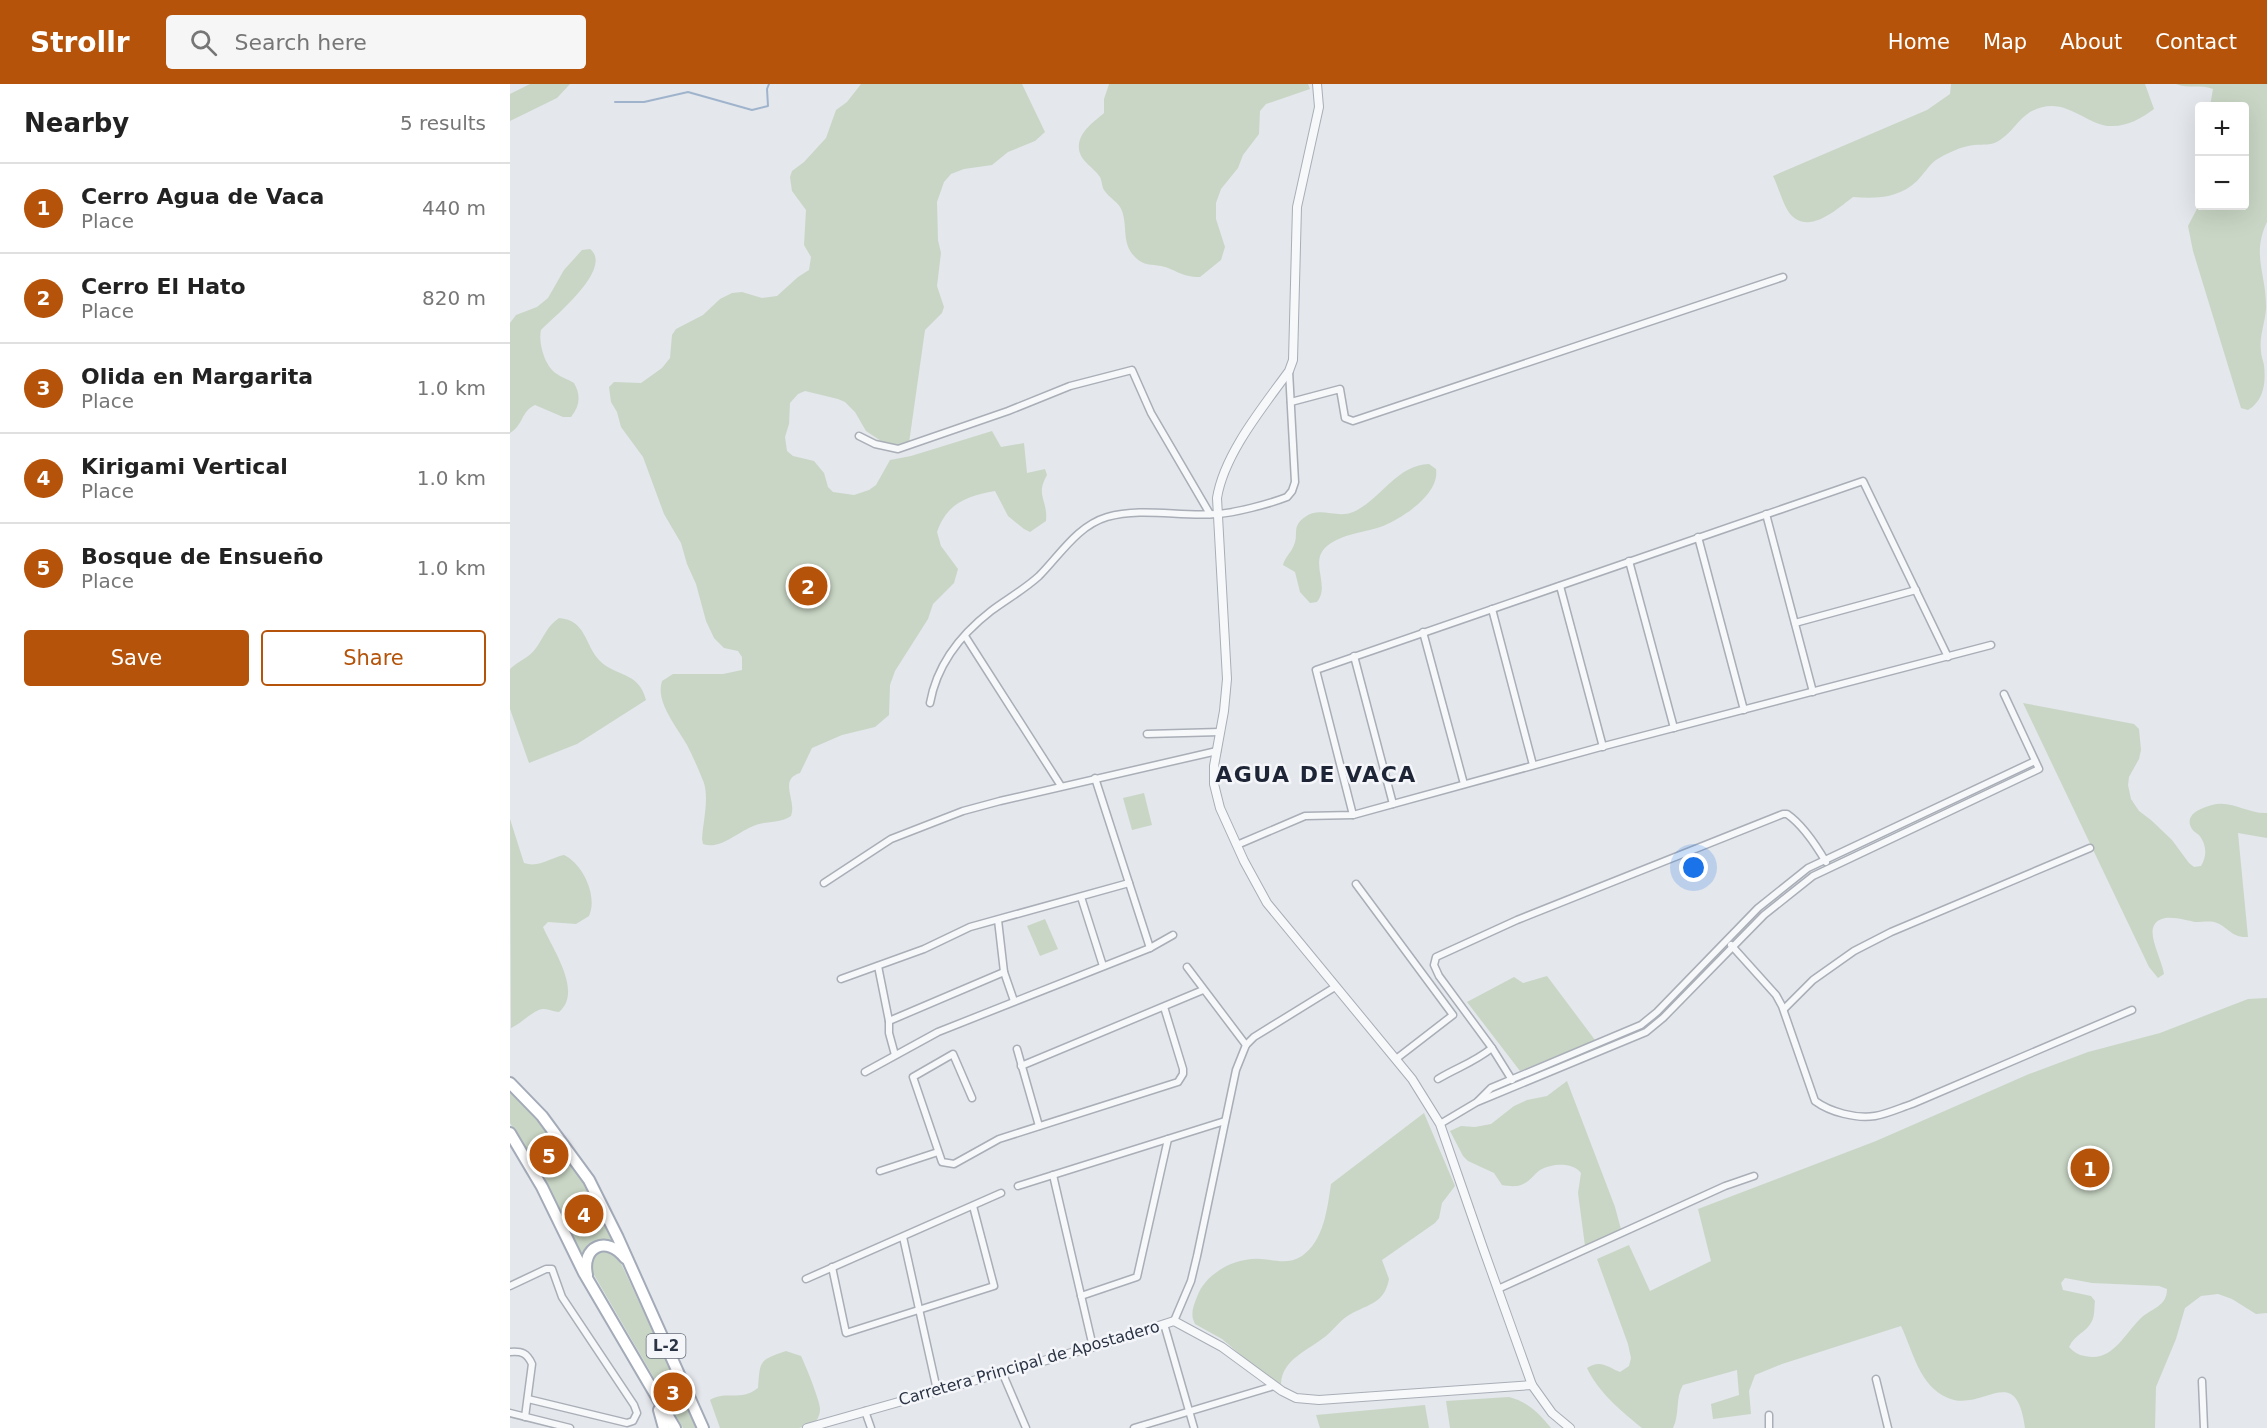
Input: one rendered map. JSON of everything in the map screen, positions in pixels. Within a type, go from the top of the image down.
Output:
[{"type":"main road","name":"L-2","points":[[510,1083],[542,1116],[589,1180],[703,1428]]},
{"type":"main road","name":"L-2","points":[[510,1133],[542,1187],[590,1284],[675,1428]]},
{"type":"main road","points":[[590,1284],[585,1266],[586,1260],[594,1249],[605,1245],[611,1246],[630,1265]]},
{"type":"main road","points":[[652,1389],[664,1428]]},
{"type":"main road","points":[[694,1409],[708,1428]]},
{"type":"street","points":[[1317,84],[1319,107],[1297,207],[1293,360],[1289,371],[1226,468],[1214,514],[1227,679],[1214,766],[1216,794],[1225,822],[1267,903],[1396,1059],[1426,1099],[1440,1124],[1532,1385],[1552,1413],[1570,1428]]},
{"type":"street","points":[[1291,402],[1340,389],[1345,418],[1353,421],[1783,277]]},
{"type":"street","points":[[859,436],[875,444],[898,449],[1008,411],[1070,386],[1132,370],[1151,413],[1214,514]]},
{"type":"street","points":[[930,703],[934,682],[945,660],[964,636],[990,612],[1037,577],[1072,539],[1089,525],[1106,518],[1128,514],[1214,514],[1287,497],[1295,483],[1289,371]]},
{"type":"street","points":[[1353,815],[1316,670],[1863,481],[1948,657]]},
{"type":"street","points":[[1766,514],[1813,692]]},
{"type":"street","points":[[1698,537],[1744,710]]},
{"type":"street","points":[[1629,561],[1674,728]]},
{"type":"street","points":[[1560,586],[1603,747]]},
{"type":"street","points":[[1795,623],[1916,590]]},
{"type":"street","points":[[1492,609],[1533,765]]},
{"type":"street","points":[[1423,632],[1464,784]]},
{"type":"street","points":[[964,636],[1061,786]]},
{"type":"street","points":[[1237,845],[1305,816],[1353,815],[1533,765],[1991,645]]},
{"type":"street","points":[[1354,656],[1393,804]]},
{"type":"street","points":[[1440,1124],[1477,1102],[1646,1032],[1663,1018],[1764,915],[1791,892],[1829,868],[2039,769],[2004,694]]},
{"type":"street","points":[[1147,734],[1220,732]]},
{"type":"street","points":[[824,883],[891,839],[918,828],[1000,801],[1217,751]]},
{"type":"street","points":[[1477,1102],[1491,1088],[1641,1025],[1657,1012],[1758,908],[1785,885],[1824,860],[2035,761]]},
{"type":"street","points":[[1095,778],[1149,948]]},
{"type":"street","points":[[1515,1088],[1512,1079],[1492,1048],[1436,970],[1435,961],[1440,954],[1517,920],[1783,814],[1793,818],[1829,868]]},
{"type":"street","points":[[1784,1009],[1813,980],[1854,951],[1891,932],[2090,848]]},
{"type":"street","points":[[841,979],[924,949],[970,927],[1129,883]]},
{"type":"street","points":[[1356,884],[1453,1015],[1396,1059]]},
{"type":"street","points":[[1081,897],[1103,966]]},
{"type":"street","points":[[998,920],[1004,972],[1014,1002]]},
{"type":"street","points":[[865,1072],[938,1032],[1149,948],[1173,935]]},
{"type":"street","points":[[1727,940],[1776,995],[1784,1009],[1815,1101],[1833,1111],[1860,1116],[1876,1116],[1912,1104],[2132,1010]]},
{"type":"street","points":[[878,966],[895,1055]]},
{"type":"street","points":[[1187,967],[1246,1045]]},
{"type":"street","points":[[890,1021],[1004,972]]},
{"type":"street","points":[[1174,1321],[1191,1281],[1236,1070],[1246,1045],[1254,1037],[1335,987]]},
{"type":"street","points":[[1021,1066],[1203,990]]},
{"type":"street","points":[[972,1098],[953,1054],[913,1077],[942,1162],[954,1164],[999,1139],[1180,1079],[1183,1074],[1182,1062],[1164,1006]]},
{"type":"street","points":[[1438,1079],[1476,1060],[1492,1048]]},
{"type":"street","points":[[1017,1049],[1039,1126]]},
{"type":"street","points":[[1018,1186],[1225,1121]]},
{"type":"street","points":[[1081,1296],[1137,1277],[1168,1139]]},
{"type":"street","points":[[880,1171],[938,1152]]},
{"type":"street","points":[[1053,1175],[1093,1347]]},
{"type":"street","points":[[1498,1289],[1714,1191],[1754,1176]]},
{"type":"street","points":[[806,1279],[1001,1193]]},
{"type":"street","points":[[832,1267],[846,1333],[994,1286],[973,1206]]},
{"type":"street","points":[[903,1237],[937,1390]]},
{"type":"street","points":[[510,1286],[546,1269],[552,1269],[562,1297],[634,1405],[637,1413],[633,1421],[627,1423],[528,1399]]},
{"type":"street","name":"Carretera Principal de Apostadero","points":[[807,1428],[1093,1347],[1174,1321],[1222,1347],[1274,1386],[1296,1398],[1319,1400],[1532,1385]]},
{"type":"street","points":[[1164,1324],[1194,1428]]},
{"type":"street","points":[[510,1352],[521,1352],[528,1356],[532,1364],[525,1417]]},
{"type":"street","points":[[1002,1372],[1026,1428]]},
{"type":"street","points":[[1876,1379],[1888,1428]]},
{"type":"street","points":[[2202,1381],[2204,1428]]},
{"type":"street","points":[[1134,1428],[1274,1386]]},
{"type":"street","points":[[865,1411],[871,1428]]},
{"type":"street","points":[[510,1413],[570,1428]]},
{"type":"street","points":[[1769,1415],[1769,1428]]},
{"type":"green space","points":[[530,84],[570,84],[557,98],[510,121],[510,94]]},
{"type":"green space","points":[[861,84],[1022,84],[1045,132],[1035,141],[1008,152],[992,165],[964,169],[951,174],[944,182],[937,202],[938,240],[941,253],[937,286],[944,307],[942,313],[925,330],[909,443],[890,445],[884,443],[866,431],[855,412],[845,402],[805,391],[798,394],[790,403],[789,424],[785,437],[787,451],[793,456],[814,461],[824,473],[828,487],[833,492],[854,495],[876,485],[890,460],[911,456],[992,431],[1001,447],[1024,443],[1027,473],[1045,469],[1047,475],[1042,493],[1046,521],[1030,532],[1024,529],[1008,516],[995,491],[976,495],[959,502],[952,508],[941,522],[937,532],[941,546],[958,569],[954,583],[933,604],[928,619],[895,671],[890,685],[889,715],[875,727],[842,735],[812,748],[800,773],[790,780],[791,816],[780,821],[752,827],[717,845],[703,844],[706,804],[704,783],[687,745],[664,706],[662,681],[673,674],[723,674],[742,670],[742,657],[738,651],[724,648],[714,638],[706,621],[681,543],[664,514],[643,457],[621,427],[617,412],[611,402],[609,387],[614,382],[641,383],[662,368],[670,358],[672,335],[676,329],[703,315],[720,299],[732,293],[742,292],[762,298],[777,296],[809,270],[811,257],[804,245],[806,210],[792,191],[790,177],[792,171],[804,162],[826,138],[836,110],[847,102]]},
{"type":"green space","points":[[1109,84],[1308,84],[1310,89],[1266,104],[1260,111],[1259,134],[1243,155],[1238,168],[1221,189],[1216,203],[1216,219],[1225,247],[1221,260],[1200,277],[1183,275],[1161,266],[1145,264],[1131,253],[1121,208],[1106,193],[1100,177],[1080,154],[1079,144],[1082,135],[1104,113],[1104,99]]},
{"type":"green space","points":[[1951,84],[2145,84],[2154,109],[2135,121],[2113,126],[2094,122],[2065,108],[2043,107],[2026,115],[1997,142],[1964,147],[1936,160],[1917,181],[1903,191],[1871,198],[1853,197],[1832,213],[1815,221],[1799,220],[1788,212],[1773,176],[1927,110],[1950,94]]},
{"type":"green space","points":[[2176,84],[2267,84],[2267,222],[2260,245],[2266,297],[2261,335],[2261,355],[2265,378],[2261,396],[2248,410],[2241,408],[2193,251],[2188,226],[2196,210],[2249,210],[2249,102],[2211,102],[2213,89]]},
{"type":"green space","points":[[590,249],[595,257],[594,268],[589,279],[569,303],[541,330],[540,335],[543,354],[549,366],[553,371],[574,383],[576,387],[578,400],[576,409],[571,417],[563,417],[535,405],[527,411],[517,427],[510,433],[510,323],[516,315],[537,307],[548,298],[564,270],[582,250]]},
{"type":"green space","points":[[1429,464],[1436,469],[1436,478],[1427,496],[1419,504],[1383,526],[1347,536],[1327,546],[1319,559],[1321,595],[1317,602],[1310,603],[1300,592],[1295,572],[1283,565],[1294,545],[1298,524],[1310,514],[1353,512],[1372,500],[1407,470]]},
{"type":"green space","points":[[559,618],[575,623],[599,660],[638,684],[646,700],[577,744],[529,763],[510,709],[510,669],[533,651]]},
{"type":"green space","points":[[2023,703],[2134,724],[2139,729],[2141,750],[2139,759],[2129,777],[2131,799],[2139,811],[2172,840],[2194,867],[2201,866],[2205,854],[2202,839],[2190,823],[2190,819],[2197,811],[2212,805],[2224,804],[2267,813],[2267,838],[2238,833],[2248,937],[2237,936],[2214,922],[2195,922],[2172,918],[2160,920],[2153,928],[2164,974],[2158,978],[2149,967]]},
{"type":"green space","points":[[1144,793],[1152,825],[1132,830],[1123,798]]},
{"type":"green space","points":[[510,819],[524,863],[540,863],[564,855],[571,859],[583,873],[592,899],[589,916],[576,924],[548,922],[543,927],[564,971],[568,994],[566,1004],[559,1012],[540,1009],[511,1028]]},
{"type":"green space","points":[[1045,919],[1058,949],[1040,956],[1027,926]]},
{"type":"green space","points":[[1547,976],[1595,1040],[1520,1071],[1467,1002],[1514,977],[1523,983]]},
{"type":"green space","points":[[2267,998],[2267,1313],[2256,1314],[2232,1299],[2218,1294],[2201,1296],[2185,1308],[2176,1339],[2156,1387],[2155,1428],[2025,1428],[2021,1408],[2014,1397],[2006,1393],[1961,1401],[1948,1398],[1930,1385],[1924,1377],[1913,1357],[1901,1326],[1782,1364],[1755,1375],[1749,1391],[1751,1414],[1713,1419],[1711,1404],[1739,1395],[1737,1370],[1683,1385],[1673,1428],[1642,1428],[1611,1401],[1592,1377],[1587,1368],[1592,1365],[1604,1365],[1620,1372],[1629,1366],[1631,1358],[1597,1259],[1629,1245],[1650,1291],[1711,1261],[1698,1209],[1876,1141],[2029,1074],[2088,1052],[2160,1033],[2248,999]],"holes":[[[2065,1278],[2092,1283],[2159,1286],[2167,1289],[2161,1304],[2144,1315],[2110,1352],[2094,1357],[2080,1355],[2069,1347],[2092,1321],[2095,1301],[2091,1296],[2063,1290],[2061,1283]]]},
{"type":"green space","points":[[1567,1081],[1615,1207],[1622,1233],[1585,1246],[1578,1193],[1581,1173],[1577,1169],[1568,1165],[1550,1166],[1540,1170],[1521,1185],[1502,1185],[1494,1173],[1468,1161],[1463,1156],[1450,1131],[1461,1126],[1475,1127],[1491,1124],[1514,1106],[1527,1100],[1547,1096]]},
{"type":"green space","points":[[510,1089],[545,1128],[583,1179],[615,1242],[603,1241],[588,1247],[582,1260],[554,1198],[510,1123]]},
{"type":"green space","points":[[1424,1113],[1455,1186],[1442,1203],[1439,1218],[1435,1223],[1382,1260],[1389,1279],[1383,1294],[1378,1299],[1346,1317],[1326,1336],[1298,1356],[1286,1368],[1281,1384],[1276,1385],[1222,1339],[1195,1324],[1192,1314],[1193,1307],[1201,1288],[1214,1274],[1232,1264],[1251,1259],[1287,1261],[1302,1256],[1320,1233],[1331,1184]]},
{"type":"green space","points":[[605,1249],[615,1253],[619,1259],[698,1428],[683,1428],[593,1273],[591,1264],[593,1258]]},
{"type":"green space","points":[[786,1351],[801,1356],[812,1383],[820,1410],[814,1424],[799,1428],[720,1428],[710,1400],[716,1397],[745,1394],[758,1388],[759,1372],[763,1363]]},
{"type":"green space","points":[[1509,1397],[1532,1408],[1551,1428],[1450,1428],[1446,1401]]},
{"type":"green space","points":[[1425,1405],[1429,1428],[1320,1428],[1316,1415]]},
{"type":"waterway","points":[[615,102],[644,102],[688,92],[752,110],[768,106],[769,84]]},
{"type":"place","name":"Cerro El Hato","points":[[808,586]]},
{"type":"place","name":"Bosque de Ensueño","points":[[549,1155]]},
{"type":"place","name":"Cerro Agua de Vaca","points":[[2090,1168]]},
{"type":"place","name":"Kirigami Vertical","points":[[584,1214]]},
{"type":"place","name":"Olida en Margarita","points":[[673,1392]]},
{"type":"district","name":"AGUA DE VACA","points":[[1316,774]]}]
